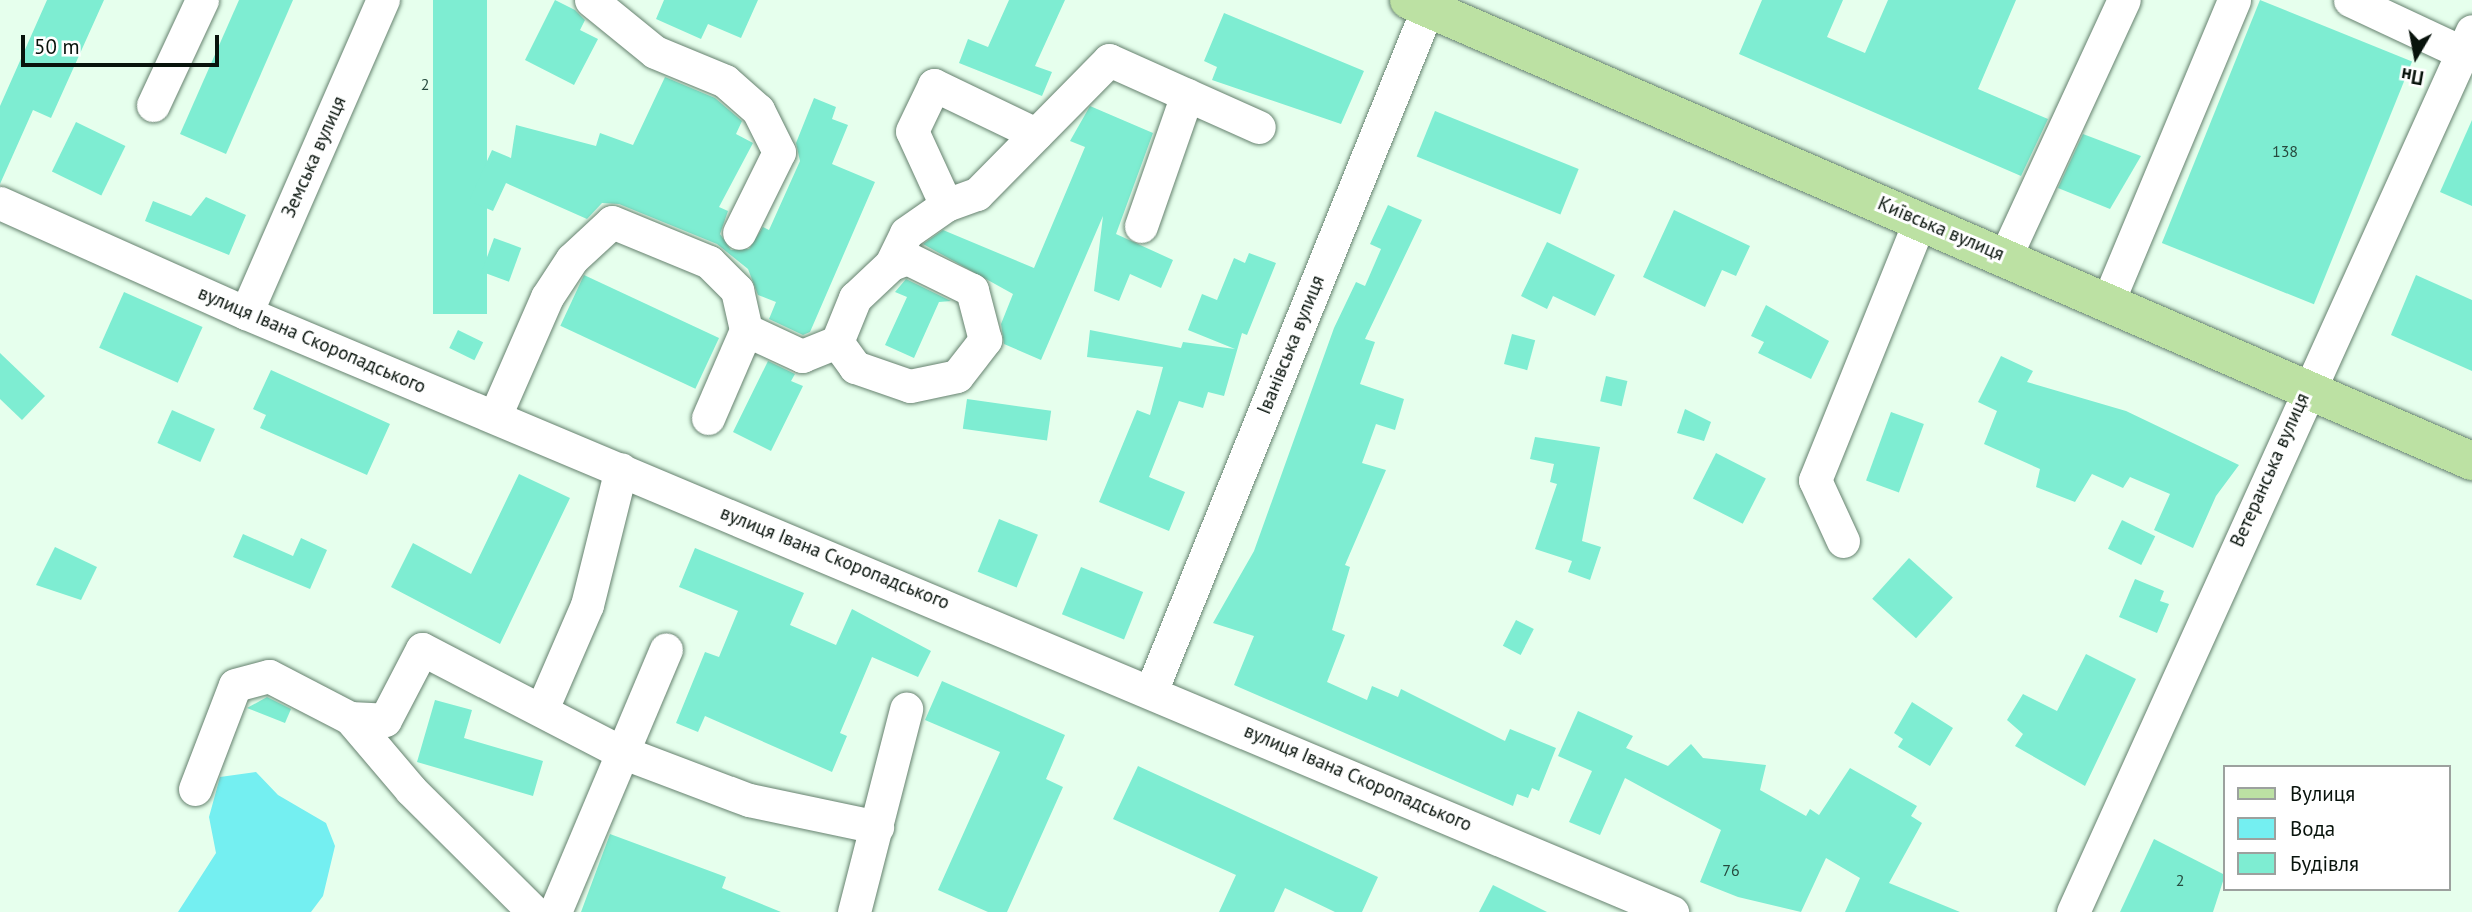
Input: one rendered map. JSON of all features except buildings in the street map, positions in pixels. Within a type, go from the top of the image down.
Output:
[{"type":"main road","name":"Київська вулиця","points":[[1422,3],[2005,257],[2109,299],[2306,390],[2472,461]]},
{"type":"street","points":[[153,105],[202,0]]},
{"type":"street","name":"Земська вулиця","points":[[246,313],[383,0]]},
{"type":"street","points":[[591,0],[655,52],[725,81],[758,110],[779,152],[739,233]]},
{"type":"street","points":[[2005,257],[2124,0]]},
{"type":"street","points":[[2109,299],[2234,0]]},
{"type":"street","points":[[2350,0],[2467,42]]},
{"type":"street","name":"Іванівська вулиця","points":[[1152,689],[1422,3]]},
{"type":"street","name":"Ветеранська вулиця","points":[[2073,912],[2306,390],[2467,42]]},
{"type":"street","points":[[746,330],[802,356],[837,342],[855,298],[891,264],[906,233],[946,205],[977,194],[1109,60],[1259,127]]},
{"type":"street","points":[[946,205],[912,131],[934,85],[1036,134]]},
{"type":"street","points":[[1141,226],[1187,95]]},
{"type":"street","name":"вулиця Івана Скоропадського","points":[[0,203],[246,313],[1152,689],[1668,911]]},
{"type":"street","points":[[1843,541],[1815,480],[1920,220]]},
{"type":"street","points":[[495,416],[547,298],[572,260],[612,222],[709,262],[737,290],[746,330],[708,418]]},
{"type":"street","points":[[837,342],[855,367],[910,386],[957,376],[985,340],[972,289],[907,258],[891,264]]},
{"type":"street","points":[[542,709],[587,605],[621,469]]},
{"type":"street","points":[[350,718],[385,720],[422,649],[619,751],[749,800],[877,827]]},
{"type":"street","points":[[555,912],[619,751],[666,649]]},
{"type":"street","points":[[195,789],[235,685],[269,676],[350,718],[411,790],[534,912]]},
{"type":"street","points":[[854,912],[906,709]]},
{"type":"water","points":[[256,772],[278,795],[326,823],[335,846],[323,896],[311,912],[178,912],[216,853],[209,817],[220,777]]}]
